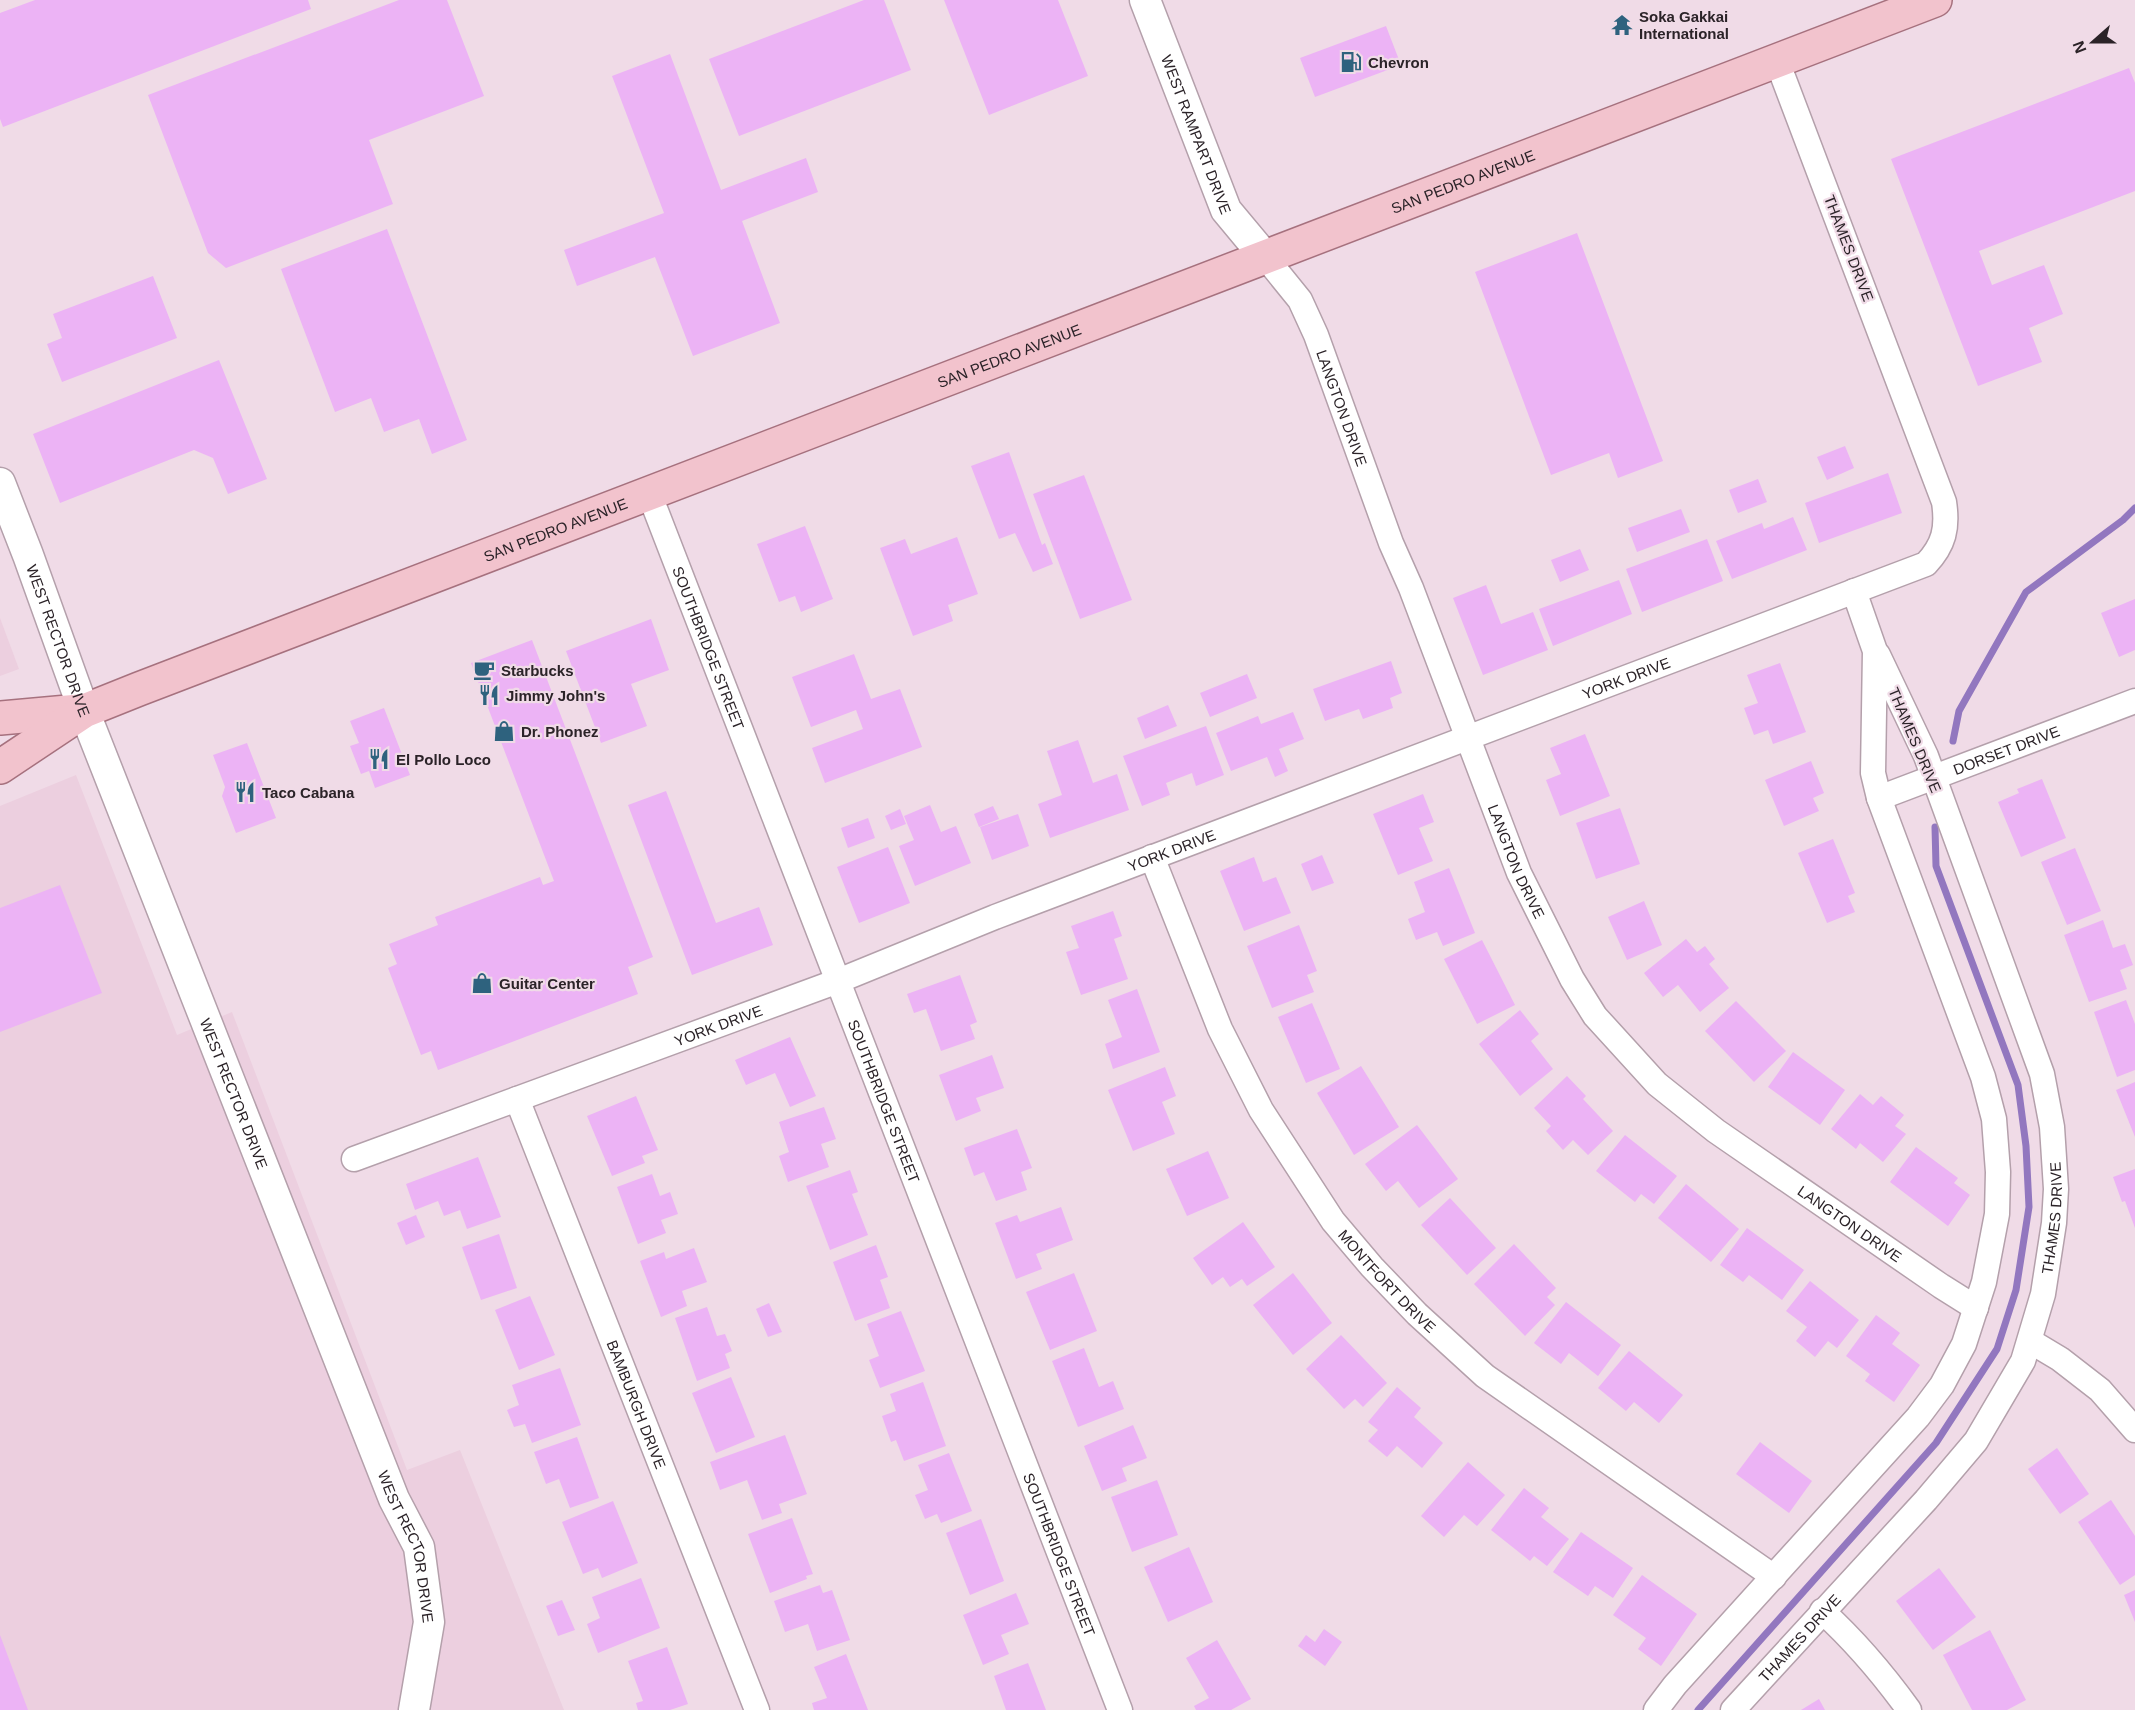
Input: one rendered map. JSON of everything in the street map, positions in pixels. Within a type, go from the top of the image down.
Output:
[{"type":"main road","name":"SAN PEDRO AVENUE","points":[[0,767],[84,711],[1778,61],[1886,9],[1935,0]]},
{"type":"main road","name":"SAN PEDRO AVENUE","points":[[0,718],[84,711]]},
{"type":"street","name":"WEST RAMPART DRIVE","points":[[1145,0],[1226,210],[1266,258]]},
{"type":"street","name":"THAMES DRIVE","points":[[1778,61],[1944,502]]},
{"type":"street","name":"LANGTON DRIVE","points":[[1266,258],[1300,300],[1316,335],[1391,543],[1411,588],[1519,873],[1572,979],[1595,1016],[1657,1084],[1716,1131],[1976,1308]]},
{"type":"street","name":"WEST RECTOR DRIVE","points":[[0,483],[84,711],[394,1499],[419,1548],[429,1622],[414,1710]]},
{"type":"street","name":"SOUTHBRIDGE STREET","points":[[649,493],[1120,1710]]},
{"type":"street","name":"YORK DRIVE","points":[[354,1159],[838,981],[995,917],[1926,564],[1942,544],[1946,517],[1944,502]]},
{"type":"street","name":"THAMES DRIVE","points":[[1733,1710],[1926,1500],[1976,1441],[2023,1361],[2043,1294],[2054,1223],[2056,1189],[2052,1127],[2047,1093],[2020,1012],[1926,756],[1875,651],[1854,591]]},
{"type":"street","name":"THAMES DRIVE","points":[[1656,1710],[1675,1685],[1918,1417],[1942,1385],[1964,1344],[1984,1282],[1997,1215],[1998,1172],[1994,1119],[1983,1077],[1879,798],[1873,773],[1875,651]]},
{"type":"street","name":"DORSET DRIVE","points":[[1879,798],[2135,701]]},
{"type":"street","name":"MONTFORT DRIVE","points":[[1152,857],[1220,1029],[1261,1110],[1333,1221],[1372,1267],[1417,1314],[1485,1376],[1774,1577]]},
{"type":"street","name":"BAMBURGH DRIVE","points":[[517,1099],[757,1710]]},
{"type":"street","points":[[2030,1341],[2060,1359],[2100,1390],[2135,1430]]},
{"type":"street","points":[[1822,1611],[1844,1631],[1880,1671],[1909,1710]]},
{"type":"shaded area","points":[[0,618],[19,669],[0,676]]},
{"type":"shaded area","points":[[76,775],[177,1035],[232,1012],[407,1470],[460,1450],[564,1710],[0,1710],[0,806]]},
{"type":"building","points":[[35,0],[308,0],[311,9],[3,127],[0,119],[0,13]]},
{"type":"building","points":[[399,0],[447,0],[484,96],[369,140],[393,204],[226,268],[208,253],[148,95]]},
{"type":"building","points":[[864,0],[884,0],[911,70],[739,136],[709,59]]},
{"type":"building","points":[[944,0],[1058,0],[1088,76],[989,115]]},
{"type":"building","name":"Chevron","points":[[1386,26],[1401,65],[1315,97],[1300,58]]},
{"type":"building","points":[[670,54],[721,190],[806,158],[818,192],[742,221],[780,323],[693,356],[655,257],[577,286],[564,250],[664,213],[612,76]]},
{"type":"building","points":[[2129,68],[2135,83],[2135,191],[1979,251],[1992,285],[2044,265],[2063,314],[2029,328],[2042,362],[1978,386],[1891,159]]},
{"type":"building","points":[[387,229],[467,440],[432,454],[419,419],[384,432],[371,398],[335,412],[281,269]]},
{"type":"building","points":[[1577,233],[1663,461],[1618,478],[1609,453],[1551,475],[1475,272]]},
{"type":"building","points":[[153,276],[177,338],[62,382],[47,344],[62,338],[53,314]]},
{"type":"building","points":[[219,360],[267,479],[228,494],[213,458],[194,450],[60,503],[33,434]]},
{"type":"building","points":[[1845,446],[1854,468],[1827,480],[1817,457]]},
{"type":"building","points":[[1009,452],[1042,545],[1045,543],[1053,564],[1033,572],[1015,533],[999,539],[971,466]]},
{"type":"building","points":[[1888,473],[1902,513],[1819,543],[1805,503]]},
{"type":"building","points":[[1084,475],[1132,600],[1080,619],[1033,494]]},
{"type":"building","points":[[1758,479],[1767,502],[1738,513],[1729,490]]},
{"type":"building","points":[[1681,509],[1690,532],[1637,552],[1628,528]]},
{"type":"building","points":[[1793,517],[1807,550],[1732,579],[1716,541],[1762,523],[1764,529]]},
{"type":"building","points":[[805,526],[833,599],[801,612],[795,596],[779,602],[757,544]]},
{"type":"building","points":[[957,537],[978,594],[948,605],[953,621],[913,636],[880,548],[905,539],[911,554]]},
{"type":"building","points":[[1707,539],[1723,581],[1642,612],[1626,569]]},
{"type":"building","points":[[1580,549],[1589,570],[1560,582],[1551,560]]},
{"type":"building","points":[[1619,580],[1632,614],[1553,646],[1539,609]]},
{"type":"building","points":[[1486,585],[1501,624],[1533,612],[1548,650],[1483,675],[1453,598]]},
{"type":"building","points":[[2135,599],[2135,650],[2119,657],[2101,613]]},
{"type":"building","points":[[651,619],[669,670],[631,684],[647,726],[601,743],[566,651]]},
{"type":"building","points":[[532,640],[653,957],[628,967],[638,994],[438,1070],[431,1051],[421,1055],[388,968],[397,964],[389,944],[438,925],[435,917],[540,877],[543,885],[554,881],[471,663]]},
{"type":"building","points":[[854,654],[871,699],[900,689],[922,747],[825,783],[812,748],[863,729],[856,710],[811,727],[792,677]]},
{"type":"building","points":[[1391,661],[1402,693],[1390,698],[1393,708],[1363,719],[1359,709],[1325,721],[1313,689]]},
{"type":"building","points":[[1780,663],[1806,732],[1773,744],[1768,730],[1754,735],[1744,708],[1758,703],[1747,675]]},
{"type":"building","points":[[1247,674],[1257,698],[1210,717],[1200,693]]},
{"type":"building","points":[[1168,705],[1177,726],[1145,739],[1137,718]]},
{"type":"building","name":"El Pollo Loco","points":[[384,708],[410,775],[375,788],[369,771],[361,774],[350,746],[359,743],[350,721]]},
{"type":"building","points":[[1293,712],[1304,739],[1279,749],[1288,771],[1275,777],[1267,757],[1231,771],[1216,733],[1258,716],[1261,724]]},
{"type":"building","points":[[1206,726],[1224,775],[1196,786],[1192,773],[1166,783],[1170,795],[1142,806],[1123,756]]},
{"type":"building","points":[[1585,734],[1610,796],[1560,816],[1546,780],[1561,774],[1550,748]]},
{"type":"building","points":[[1078,740],[1093,783],[1117,774],[1129,810],[1050,838],[1038,804],[1062,795],[1047,751]]},
{"type":"building","name":"Taco Cabana","points":[[247,743],[276,818],[236,833],[222,796],[225,787],[213,755]]},
{"type":"building","points":[[1811,761],[1824,793],[1813,798],[1819,811],[1784,826],[1765,780]]},
{"type":"building","points":[[2042,779],[2066,838],[2021,857],[1998,802],[2019,793],[2017,789]]},
{"type":"building","points":[[666,791],[716,923],[759,907],[773,945],[692,975],[628,805]]},
{"type":"building","points":[[1423,794],[1434,822],[1419,828],[1433,861],[1398,875],[1373,814]]},
{"type":"building","points":[[930,805],[941,832],[956,826],[971,863],[915,886],[899,846],[914,840],[904,816]]},
{"type":"building","points":[[993,806],[999,819],[979,827],[974,814]]},
{"type":"building","points":[[1620,808],[1640,864],[1596,879],[1576,823]]},
{"type":"building","points":[[900,809],[906,824],[891,830],[885,816]]},
{"type":"building","points":[[1018,814],[1029,846],[992,860],[980,827]]},
{"type":"building","points":[[868,818],[875,838],[848,848],[841,828]]},
{"type":"building","points":[[1833,839],[1855,893],[1848,896],[1855,912],[1827,923],[1798,853]]},
{"type":"building","points":[[888,847],[910,903],[859,923],[837,867]]},
{"type":"building","points":[[2075,848],[2101,911],[2067,925],[2041,862]]},
{"type":"building","points":[[1322,855],[1334,883],[1312,891],[1301,864]]},
{"type":"building","points":[[1254,857],[1263,882],[1276,877],[1291,913],[1244,931],[1220,871]]},
{"type":"building","points":[[1449,868],[1475,933],[1443,946],[1437,932],[1416,940],[1408,919],[1425,912],[1414,882]]},
{"type":"building","points":[[60,885],[102,993],[0,1032],[0,908]]},
{"type":"building","points":[[1644,901],[1662,945],[1627,960],[1608,917]]},
{"type":"building","points":[[1113,911],[1122,936],[1114,939],[1128,979],[1081,995],[1066,952],[1079,948],[1071,926]]},
{"type":"building","points":[[2103,920],[2113,948],[2125,944],[2133,965],[2120,970],[2127,989],[2089,1002],[2064,935]]},
{"type":"building","points":[[1299,925],[1317,971],[1307,975],[1314,992],[1272,1008],[1247,946]]},
{"type":"building","points":[[1686,939],[1697,952],[1705,946],[1715,959],[1709,964],[1729,988],[1700,1012],[1678,985],[1663,997],[1644,973]]},
{"type":"building","points":[[1482,940],[1515,1005],[1477,1024],[1444,959]]},
{"type":"building","points":[[960,975],[977,1022],[970,1025],[975,1039],[941,1051],[926,1009],[914,1013],[907,994]]},
{"type":"building","points":[[1137,989],[1160,1052],[1113,1069],[1105,1044],[1122,1037],[1108,1000]]},
{"type":"building","points":[[2126,1000],[2135,1024],[2135,1070],[2117,1077],[2094,1012]]},
{"type":"building","points":[[1736,1001],[1786,1051],[1754,1082],[1705,1031]]},
{"type":"building","points":[[1312,1003],[1340,1069],[1306,1083],[1278,1017]]},
{"type":"building","points":[[1520,1010],[1539,1034],[1531,1041],[1553,1069],[1520,1096],[1479,1044]]},
{"type":"building","points":[[790,1037],[816,1096],[790,1107],[775,1073],[746,1085],[735,1060]]},
{"type":"building","points":[[1793,1052],[1845,1090],[1820,1125],[1768,1087]]},
{"type":"building","points":[[992,1055],[1004,1088],[976,1098],[981,1111],[956,1121],[939,1075]]},
{"type":"building","points":[[1361,1066],[1399,1127],[1354,1155],[1317,1093]]},
{"type":"building","points":[[1165,1067],[1176,1096],[1162,1102],[1175,1134],[1133,1151],[1108,1090]]},
{"type":"building","points":[[1567,1076],[1586,1096],[1583,1099],[1613,1131],[1588,1155],[1573,1140],[1563,1150],[1546,1131],[1551,1126],[1534,1108]]},
{"type":"building","points":[[2135,1082],[2135,1137],[2116,1090]]},
{"type":"building","points":[[1860,1094],[1873,1105],[1881,1096],[1904,1115],[1895,1126],[1906,1134],[1883,1162],[1860,1143],[1856,1149],[1831,1129]]},
{"type":"building","points":[[636,1096],[658,1150],[642,1156],[645,1163],[612,1176],[587,1116]]},
{"type":"building","points":[[824,1107],[836,1139],[821,1144],[829,1167],[788,1182],[779,1156],[789,1152],[779,1122]]},
{"type":"building","points":[[1417,1125],[1458,1179],[1419,1208],[1398,1181],[1386,1191],[1365,1164]]},
{"type":"building","points":[[1017,1129],[1032,1168],[1021,1172],[1027,1190],[996,1201],[984,1172],[974,1176],[964,1148]]},
{"type":"building","points":[[1625,1135],[1677,1176],[1654,1204],[1641,1194],[1635,1202],[1596,1171]]},
{"type":"building","points":[[1916,1147],[1958,1178],[1954,1183],[1970,1195],[1948,1226],[1890,1182]]},
{"type":"building","points":[[1208,1151],[1229,1198],[1187,1216],[1166,1169]]},
{"type":"building","points":[[478,1157],[501,1217],[467,1229],[460,1210],[444,1216],[438,1201],[415,1210],[406,1184]]},
{"type":"building","points":[[2135,1169],[2135,1228],[2113,1177]]},
{"type":"building","points":[[850,1170],[858,1192],[852,1194],[868,1235],[830,1250],[806,1186]]},
{"type":"building","points":[[652,1174],[660,1196],[670,1192],[678,1214],[661,1220],[666,1233],[638,1244],[617,1187]]},
{"type":"building","points":[[1686,1184],[1739,1229],[1711,1262],[1658,1218]]},
{"type":"building","points":[[1450,1198],[1496,1248],[1467,1275],[1421,1225]]},
{"type":"building","points":[[1061,1207],[1073,1240],[1036,1254],[1042,1269],[1016,1279],[995,1223],[1017,1215],[1020,1222]]},
{"type":"building","points":[[416,1215],[425,1237],[406,1245],[397,1223]]},
{"type":"building","points":[[1243,1222],[1275,1267],[1247,1286],[1242,1279],[1230,1287],[1223,1277],[1212,1285],[1193,1258]]},
{"type":"building","points":[[1747,1228],[1804,1270],[1782,1300],[1749,1275],[1743,1282],[1720,1265]]},
{"type":"building","points":[[499,1234],[517,1288],[481,1300],[462,1247]]},
{"type":"building","points":[[1514,1244],[1556,1288],[1547,1297],[1555,1305],[1525,1336],[1474,1284]]},
{"type":"building","points":[[876,1245],[888,1277],[880,1280],[890,1308],[855,1321],[833,1262]]},
{"type":"building","points":[[694,1248],[707,1282],[682,1291],[687,1306],[661,1317],[640,1261],[664,1252],[666,1259]]},
{"type":"building","points":[[1074,1273],[1097,1331],[1050,1350],[1026,1292]]},
{"type":"building","points":[[1293,1273],[1332,1323],[1293,1355],[1253,1305]]},
{"type":"building","points":[[1810,1281],[1859,1320],[1837,1348],[1828,1341],[1815,1357],[1796,1341],[1807,1327],[1786,1311]]},
{"type":"building","points":[[530,1296],[555,1355],[519,1370],[495,1310]]},
{"type":"building","points":[[1566,1302],[1621,1345],[1598,1376],[1569,1353],[1561,1364],[1534,1343]]},
{"type":"building","points":[[769,1303],[782,1332],[768,1337],[756,1309]]},
{"type":"building","points":[[707,1307],[717,1336],[725,1334],[732,1351],[725,1354],[730,1368],[697,1381],[675,1318]]},
{"type":"building","points":[[901,1311],[925,1371],[880,1388],[869,1360],[879,1356],[867,1324]]},
{"type":"building","points":[[1876,1315],[1900,1333],[1892,1344],[1920,1365],[1894,1402],[1865,1381],[1870,1374],[1846,1356]]},
{"type":"building","points":[[1341,1335],[1387,1383],[1363,1407],[1355,1399],[1344,1409],[1306,1369]]},
{"type":"building","points":[[1084,1348],[1099,1387],[1113,1381],[1124,1409],[1078,1427],[1052,1361]]},
{"type":"building","points":[[1629,1351],[1683,1395],[1659,1423],[1634,1402],[1626,1411],[1598,1388]]},
{"type":"building","points":[[560,1368],[581,1425],[532,1443],[525,1424],[514,1427],[507,1410],[519,1405],[512,1385]]},
{"type":"building","points":[[731,1377],[755,1437],[716,1453],[692,1393]]},
{"type":"building","points":[[923,1382],[946,1446],[904,1461],[896,1440],[891,1442],[882,1416],[896,1411],[890,1394]]},
{"type":"building","points":[[1397,1387],[1421,1408],[1414,1417],[1443,1443],[1422,1468],[1397,1446],[1387,1457],[1368,1441],[1378,1430],[1368,1422]]},
{"type":"building","points":[[1133,1425],[1147,1458],[1122,1468],[1127,1481],[1102,1491],[1084,1446]]},
{"type":"building","points":[[785,1435],[807,1494],[779,1504],[782,1513],[762,1520],[747,1480],[720,1490],[710,1462]]},
{"type":"building","points":[[577,1437],[599,1498],[570,1508],[559,1479],[546,1484],[534,1452]]},
{"type":"building","points":[[1760,1442],[1812,1481],[1789,1513],[1736,1474]]},
{"type":"building","points":[[2057,1448],[2089,1494],[2060,1514],[2028,1469]]},
{"type":"building","points":[[949,1453],[972,1511],[941,1523],[937,1514],[925,1519],[915,1495],[928,1490],[918,1465]]},
{"type":"building","points":[[1468,1462],[1505,1495],[1477,1526],[1464,1515],[1444,1537],[1421,1516]]},
{"type":"building","points":[[1157,1480],[1178,1535],[1132,1552],[1111,1497]]},
{"type":"building","points":[[1524,1488],[1549,1508],[1541,1517],[1569,1539],[1547,1566],[1534,1556],[1530,1561],[1491,1530]]},
{"type":"building","points":[[2111,1500],[2135,1536],[2135,1575],[2120,1585],[2078,1522]]},
{"type":"building","points":[[613,1501],[638,1563],[602,1578],[598,1568],[583,1574],[562,1522]]},
{"type":"building","points":[[792,1518],[813,1574],[806,1576],[807,1579],[770,1593],[748,1534]]},
{"type":"building","points":[[981,1519],[1004,1581],[970,1595],[946,1533]]},
{"type":"building","points":[[1581,1532],[1633,1568],[1613,1598],[1595,1586],[1588,1596],[1553,1572]]},
{"type":"building","points":[[1189,1547],[1213,1602],[1168,1622],[1144,1567]]},
{"type":"building","points":[[1939,1568],[1976,1617],[1933,1650],[1896,1601]]},
{"type":"building","points":[[1642,1575],[1697,1614],[1661,1666],[1638,1649],[1646,1638],[1613,1615]]},
{"type":"building","points":[[641,1578],[660,1628],[598,1653],[587,1624],[600,1618],[592,1597]]},
{"type":"building","points":[[820,1585],[823,1593],[832,1590],[850,1640],[817,1651],[808,1624],[785,1632],[774,1601]]},
{"type":"building","points":[[2135,1590],[2135,1622],[2124,1595]]},
{"type":"building","points":[[1016,1593],[1029,1624],[1001,1635],[1009,1654],[983,1665],[963,1615]]},
{"type":"building","points":[[562,1600],[575,1630],[558,1636],[546,1606]]},
{"type":"building","points":[[1324,1629],[1342,1642],[1325,1666],[1298,1646],[1306,1635],[1315,1642]]},
{"type":"building","points":[[1990,1630],[2026,1700],[2007,1710],[1972,1710],[1943,1655]]},
{"type":"building","points":[[0,1635],[28,1710],[0,1710]]},
{"type":"building","points":[[1217,1640],[1251,1699],[1231,1710],[1196,1710],[1194,1706],[1209,1698],[1186,1658]]},
{"type":"building","points":[[667,1647],[688,1704],[670,1710],[638,1710],[636,1703],[643,1701],[628,1661]]},
{"type":"building","points":[[846,1654],[868,1710],[814,1710],[812,1703],[827,1698],[814,1667]]},
{"type":"building","points":[[1028,1663],[1046,1710],[1006,1710],[994,1676]]},
{"type":"building","points":[[1819,1699],[1825,1710],[1801,1710]]},
{"type":"waterway","points":[[1953,741],[1959,711],[2026,592],[2123,520],[2135,508]]},
{"type":"waterway","points":[[1698,1710],[1936,1443],[1997,1349],[2016,1290],[2029,1207],[2026,1146],[2018,1085],[1936,866],[1935,827]]},
{"type":"place","name":"Soka Gakkai International","points":[[1622,25]]},
{"type":"place","name":"Chevron","points":[[1351,62]]},
{"type":"place","name":"Starbucks","points":[[484,670]]},
{"type":"place","name":"Jimmy John's","points":[[489,695]]},
{"type":"place","name":"Dr. Phonez","points":[[504,731]]},
{"type":"place","name":"El Pollo Loco","points":[[379,759]]},
{"type":"place","name":"Taco Cabana","points":[[245,792]]},
{"type":"place","name":"Guitar Center","points":[[482,983]]}]
